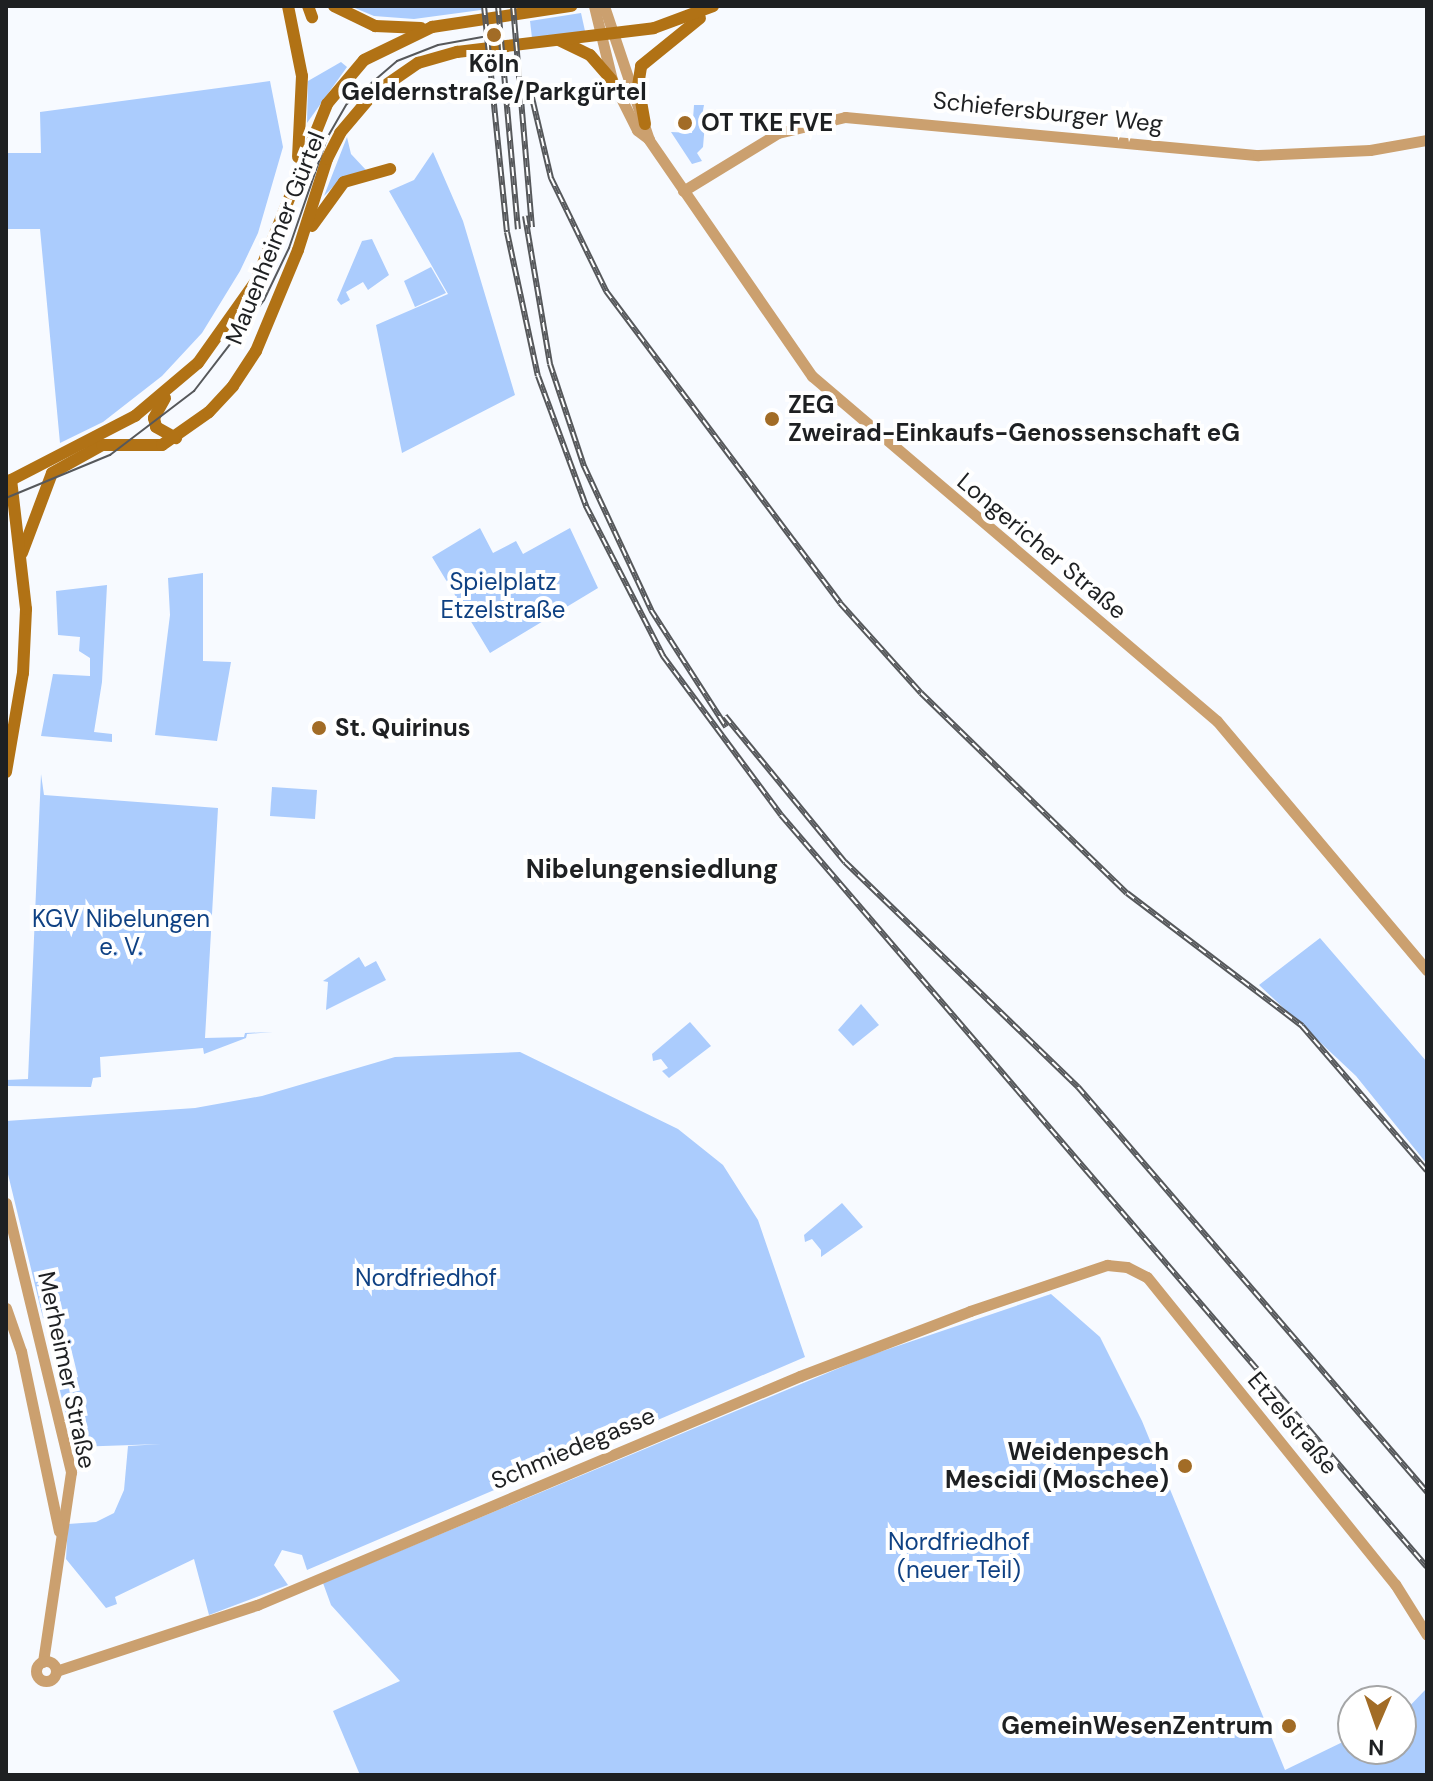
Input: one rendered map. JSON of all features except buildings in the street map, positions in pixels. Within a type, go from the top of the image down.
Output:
[{"type":"main road","points":[[288,6],[302,76],[296,175]]},
{"type":"main road","points":[[334,6],[375,26],[432,27]]},
{"type":"main road","name":"Mauenheimer Gürtel","points":[[176,438],[161,432],[154,418],[169,392],[229,325],[256,281],[327,104],[364,60],[432,27],[571,6]]},
{"type":"main road","points":[[645,124],[638,86],[644,62],[713,7]]},
{"type":"main road","name":"Mauenheimer Gürtel","points":[[21,556],[40,498],[60,467],[102,445],[152,448],[176,438],[209,412],[256,351],[298,250],[327,159],[347,124],[373,94],[418,63],[437,57],[673,24],[713,7]]},
{"type":"main road","points":[[556,39],[590,55],[612,80]]},
{"type":"main road","points":[[298,250],[328,199],[344,182],[390,169]]},
{"type":"main road","name":"Mauenheimer Gürtel","points":[[21,556],[11,480],[135,416],[169,392]]},
{"type":"main road","points":[[6,772],[23,673],[26,609],[21,556]]},
{"type":"street","points":[[594,6],[606,33]]},
{"type":"street","points":[[604,6],[606,33]]},
{"type":"street","name":"Longericher Straße","points":[[606,33],[612,80],[637,130],[649,140],[773,323],[828,392],[1217,721],[1427,970]]},
{"type":"street","name":"Longericher Straße","points":[[606,33],[649,140]]},
{"type":"street","name":"Schiefersburger Weg","points":[[683,191],[778,133],[845,117],[1258,155],[1370,150],[1427,140]]},
{"type":"street","name":"Merheimer Straße","points":[[6,1203],[71,1472],[43,1662]]},
{"type":"street","name":"Etzelstraße","points":[[1107,1265],[1127,1267],[1147,1277],[1376,1560],[1427,1635]]},
{"type":"street","name":"Schmiedegasse","points":[[56,1671],[257,1605],[800,1376],[970,1311],[1107,1265]]},
{"type":"street","name":"Merheimer Straße","points":[[6,1308],[51,1479],[61,1547]]},
{"type":"street","points":[[43,1662],[51,1663],[56,1671],[49,1681],[40,1679],[36,1668],[43,1662]]},
{"type":"green space","points":[[350,6],[481,6],[481,10],[414,19],[374,16]]},
{"type":"green space","points":[[581,13],[585,31],[532,38],[530,21]]},
{"type":"green space","points":[[341,62],[347,67],[307,123],[308,81]]},
{"type":"green space","points":[[270,81],[283,147],[258,233],[240,271],[202,333],[162,376],[103,422],[60,443],[40,229],[6,229],[6,153],[41,153],[40,112]]},
{"type":"green space","points":[[694,105],[704,105],[701,121],[705,123],[703,147],[697,153],[702,161],[692,164],[671,132],[692,133]]},
{"type":"green space","points":[[347,137],[351,154],[366,170],[339,181],[324,196]]},
{"type":"green space","points":[[433,152],[463,221],[515,395],[402,453],[376,325],[448,294],[389,191],[414,180]]},
{"type":"green space","points":[[372,239],[389,275],[368,290],[363,282],[346,292],[350,300],[341,305],[337,300],[362,241]]},
{"type":"green space","points":[[431,267],[446,293],[415,307],[404,281]]},
{"type":"green space","name":"Spielplatz Etzelstraße","points":[[480,528],[493,553],[516,541],[523,554],[570,528],[598,588],[490,653],[432,557]]},
{"type":"green space","points":[[203,573],[203,661],[231,662],[217,741],[155,735],[170,615],[168,578]]},
{"type":"green space","points":[[107,585],[102,682],[94,732],[112,734],[112,742],[41,736],[53,674],[90,676],[90,658],[79,651],[80,637],[58,635],[56,591]]},
{"type":"green space","name":"KGV Nibelungen e. V.","points":[[41,774],[44,795],[218,808],[205,1038],[244,1037],[245,1033],[273,1032],[247,1034],[246,1038],[204,1054],[203,1048],[100,1057],[101,1077],[93,1078],[91,1087],[6,1086],[6,1080],[28,1079]]},
{"type":"green space","points":[[272,787],[317,790],[315,819],[270,816]]},
{"type":"green space","points":[[1320,938],[1427,1062],[1427,1164],[1356,1076],[1259,985]]},
{"type":"green space","points":[[359,957],[365,967],[376,961],[386,980],[326,1010],[328,982],[323,981]]},
{"type":"green space","points":[[861,1004],[879,1025],[853,1046],[838,1030]]},
{"type":"green space","points":[[690,1022],[711,1046],[669,1078],[662,1071],[668,1068],[661,1059],[653,1061],[652,1054]]},
{"type":"green space","name":"Nordfriedhof","points":[[520,1052],[678,1129],[723,1165],[758,1220],[805,1357],[307,1570],[302,1555],[282,1550],[274,1565],[288,1585],[209,1615],[194,1559],[115,1597],[117,1604],[106,1608],[66,1559],[68,1524],[96,1522],[114,1513],[124,1490],[128,1446],[161,1444],[74,1447],[58,1383],[78,1377],[69,1340],[54,1340],[49,1319],[43,1318],[6,1166],[6,1121],[195,1108],[262,1096],[395,1057]]},
{"type":"green space","points":[[842,1203],[863,1227],[821,1257],[821,1250],[812,1239],[805,1242],[804,1235]]},
{"type":"green space","name":"Nordfriedhof (neuer Teil)","points":[[1051,1294],[1100,1337],[1142,1421],[1285,1770],[1337,1745],[1337,1765],[1417,1765],[1417,1698],[1427,1688],[1427,1775],[360,1775],[333,1711],[400,1681],[331,1605],[323,1583],[868,1356]]},
{"type":"tram line","points":[[6,498],[110,455],[194,391],[264,300],[289,248],[327,138],[347,104],[397,61],[438,45],[482,37]]},
{"type":"railway","points":[[484,6],[507,232],[538,376],[586,506],[663,656],[781,815],[1427,1567]]},
{"type":"railway","points":[[498,6],[518,229]]},
{"type":"railway","points":[[513,6],[532,227]]},
{"type":"railway","points":[[529,85],[551,178],[606,291],[840,603],[921,693],[1127,893],[1302,1026],[1427,1171]]},
{"type":"railway","points":[[525,216],[550,364],[584,466],[651,610],[726,727]]},
{"type":"railway","points":[[725,716],[845,862],[1078,1087],[1427,1492]]},
{"type":"place","name":"Köln Geldernstraße/Parkgürtel","points":[[494,35]]},
{"type":"place","name":"OT TKE FVE","points":[[685,123]]},
{"type":"place","name":"ZEG Zweirad-Einkaufs-Genossenschaft eG","points":[[772,419]]},
{"type":"place","name":"St. Quirinus","points":[[319,728]]},
{"type":"place","name":"Weidenpesch Mescidi (Moschee)","points":[[1185,1466]]},
{"type":"place","name":"GemeinWesenZentrum","points":[[1289,1726]]},
{"type":"district","name":"Nibelungensiedlung","points":[[652,870]]}]
